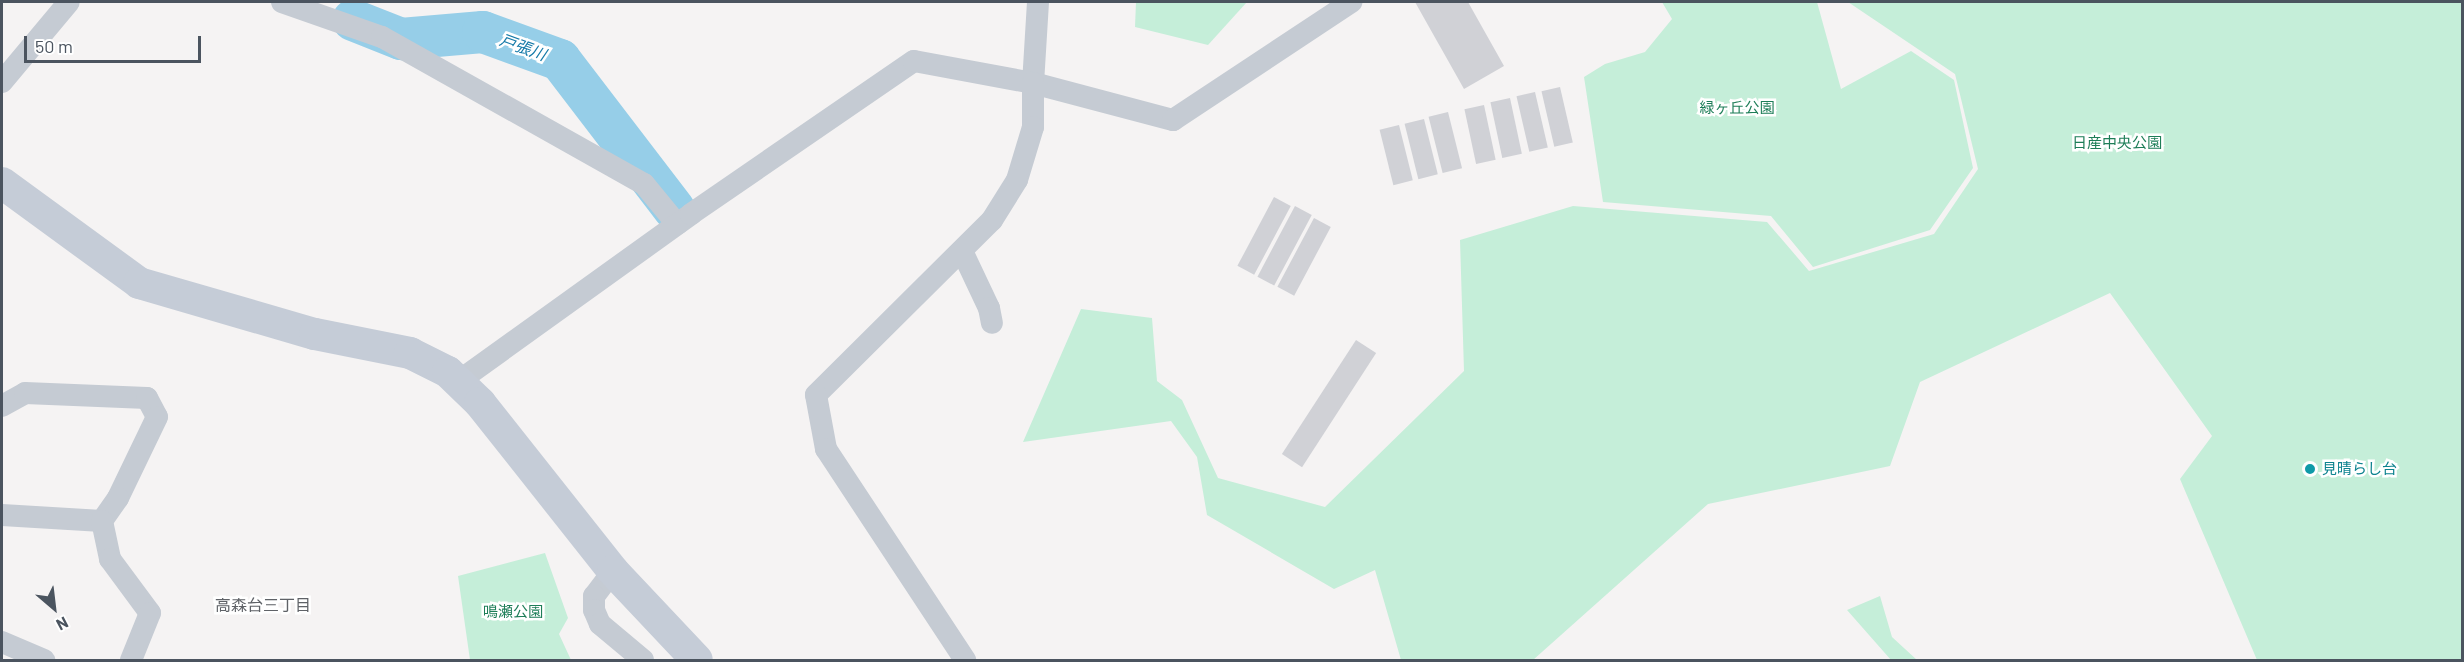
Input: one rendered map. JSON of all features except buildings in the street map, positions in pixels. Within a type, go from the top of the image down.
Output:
[{"type":"street","points":[[2,82],[69,2]]},
{"type":"street","points":[[282,2],[382,37],[644,184],[677,224]]},
{"type":"street","points":[[966,660],[826,449],[816,395],[992,220],[1017,180],[1033,127],[1038,2]]},
{"type":"street","points":[[459,381],[677,224],[914,61],[1033,83],[1173,120],[1351,2]]},
{"type":"street","points":[[2,183],[139,283],[315,334],[410,353],[459,381],[613,572],[697,660]]},
{"type":"street","points":[[962,251],[989,308],[992,323]]},
{"type":"street","points":[[2,405],[25,393],[147,398],[157,417],[118,498],[102,521],[110,559],[150,613],[131,660]]},
{"type":"street","points":[[2,515],[102,521]]},
{"type":"street","points":[[613,572],[594,596],[594,610],[600,624],[643,660]]},
{"type":"street","points":[[2,642],[44,660]]},
{"type":"green space","points":[[1136,2],[1247,2],[1208,45],[1135,27]]},
{"type":"green space","name":"緑ヶ丘公園","points":[[1662,2],[1817,2],[1841,89],[1911,51],[1954,80],[1973,168],[1930,230],[1813,267],[1771,216],[1603,202],[1584,77],[1605,64],[1645,52],[1672,19]]},
{"type":"green space","name":"日産中央公園","points":[[1848,2],[2462,2],[2462,660],[2257,660],[2180,479],[2212,436],[2110,293],[1920,382],[1890,466],[1708,504],[1533,660],[1401,660],[1375,570],[1334,589],[1207,515],[1197,457],[1171,421],[1023,442],[1081,309],[1152,318],[1157,381],[1182,400],[1218,478],[1325,507],[1464,371],[1460,240],[1573,206],[1767,222],[1809,271],[1934,234],[1978,169],[1955,74]]},
{"type":"green space","name":"鳴瀬公園","points":[[545,553],[568,618],[559,634],[571,660],[470,660],[458,576]]},
{"type":"green space","points":[[1880,596],[1892,637],[1917,660],[1891,660],[1847,610]]},
{"type":"waterway","name":"戸張川","points":[[353,20],[401,39],[483,32],[560,60],[674,209]]},
{"type":"place","name":"見晴らし台","points":[[2310,469]]},
{"type":"district","name":"高森台三丁目","points":[[263,605]]}]
